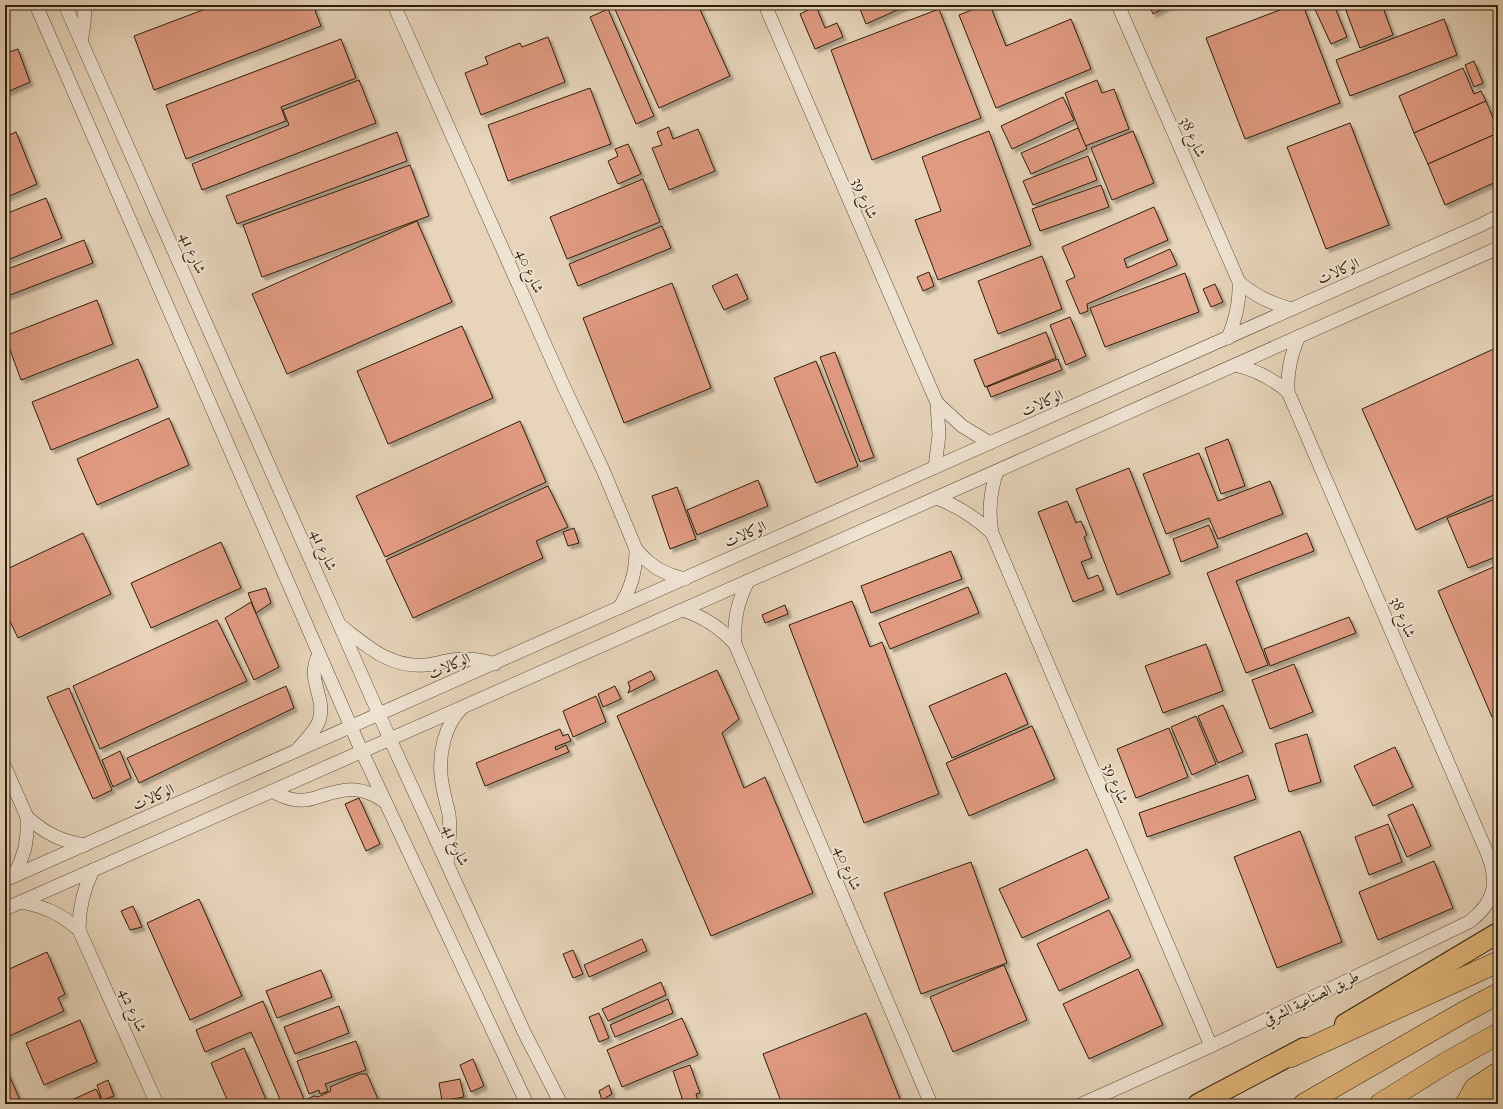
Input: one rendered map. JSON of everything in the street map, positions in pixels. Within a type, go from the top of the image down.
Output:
[{"type":"highway","points":[[1290,1057],[1498,962]]},
{"type":"highway","points":[[1304,1104],[1498,994]]},
{"type":"highway","points":[[1380,1104],[1446,1063],[1498,1034]]},
{"type":"highway","points":[[1466,1104],[1475,1088],[1498,1073]]},
{"type":"main road","points":[[1198,1104],[1290,1057],[1498,933]]},
{"type":"main road","points":[[1470,1104],[1498,1087]]},
{"type":"street","points":[[36,5],[362,752],[527,1104]]},
{"type":"street","name":"شارع 41","points":[[65,5],[390,739],[524,1032],[561,1104]]},
{"type":"street","points":[[81,41],[84,25],[85,5]]},
{"type":"street","name":"شارع 40","points":[[394,5],[636,549],[646,560],[658,569],[671,576],[685,579]]},
{"type":"street","name":"شارع 39","points":[[764,5],[937,403],[939,435],[936,467]]},
{"type":"street","name":"شارع 38","points":[[1118,5],[1239,282],[1238,311],[1228,338]]},
{"type":"street","name":"الوكالات","points":[[9,878],[495,664],[1481,225],[1498,216]]},
{"type":"street","points":[[5,909],[748,582],[1498,248]]},
{"type":"street","name":"شارع 38","points":[[1239,282],[1250,292],[1263,300],[1277,306],[1292,309]]},
{"type":"street","name":"شارع 38","points":[[1299,336],[1289,363],[1288,392],[1488,855]]},
{"type":"street","name":"شارع 38","points":[[1235,365],[1250,368],[1264,374],[1288,392]]},
{"type":"street","name":"شارع 39","points":[[937,403],[962,426],[990,443]]},
{"type":"street","name":"شارع 39","points":[[997,471],[991,495],[990,520],[992,533],[1210,1046]]},
{"type":"street","name":"شارع 39","points":[[936,498],[960,508],[972,515],[992,533]]},
{"type":"street","name":"شارع 40","points":[[619,608],[628,595],[633,580],[636,565],[636,549]]},
{"type":"street","name":"شارع 40","points":[[748,582],[737,605],[734,631],[735,644],[931,1104]]},
{"type":"street","name":"شارع 40","points":[[683,610],[698,615],[712,623],[724,632],[735,644]]},
{"type":"street","points":[[340,625],[380,656],[403,664],[426,665],[465,659],[479,659],[495,664]]},
{"type":"street","points":[[295,752],[315,729],[320,717],[320,704],[314,678],[315,662],[319,654]]},
{"type":"street","points":[[447,863],[450,831],[449,815],[441,774],[442,749],[447,731],[456,714],[463,707]]},
{"type":"street","points":[[5,767],[27,817],[28,833],[20,863],[9,878]]},
{"type":"street","points":[[272,791],[281,797],[292,800],[303,800],[314,799],[347,789],[358,789],[368,792],[386,803]]},
{"type":"street","points":[[27,817],[54,837],[85,845]]},
{"type":"street","name":"طريق الصناعية الشرقي","points":[[1082,1104],[1210,1046],[1469,922],[1479,914],[1487,904],[1492,892],[1494,880],[1493,867],[1488,855]]},
{"type":"street","name":"شارع 42","points":[[93,870],[81,899],[79,930],[157,1104]]},
{"type":"street","name":"شارع 42","points":[[21,902],[37,905],[52,911],[66,919],[79,930]]},
{"type":"building","points":[[216,5],[313,5],[321,26],[154,90],[134,36]]},
{"type":"building","points":[[613,5],[698,5],[730,76],[659,108]]},
{"type":"building","points":[[870,5],[904,5],[904,7],[866,24],[860,9]]},
{"type":"building","points":[[984,5],[990,5],[1006,46],[1071,19],[1091,69],[996,108],[959,15]]},
{"type":"building","points":[[1149,5],[1170,5],[1153,14]]},
{"type":"building","points":[[1293,5],[1303,5],[1340,103],[1245,139],[1206,38]]},
{"type":"building","points":[[1313,5],[1334,5],[1347,37],[1331,44]]},
{"type":"building","points":[[1344,5],[1382,5],[1393,35],[1360,48]]},
{"type":"building","points":[[816,6],[825,28],[837,23],[843,37],[815,49],[800,14]]},
{"type":"building","points":[[608,9],[654,116],[636,124],[590,17]]},
{"type":"building","points":[[939,9],[981,118],[872,160],[831,50]]},
{"type":"building","points":[[1444,19],[1457,55],[1350,96],[1336,60]]},
{"type":"building","points":[[548,37],[565,82],[481,115],[465,73],[488,64],[485,57],[520,43],[522,47]]},
{"type":"building","points":[[341,39],[356,78],[281,107],[286,121],[186,159],[166,105]]},
{"type":"building","points":[[18,49],[30,82],[5,93],[5,51],[6,53]]},
{"type":"building","points":[[1474,61],[1483,83],[1474,87],[1465,65]]},
{"type":"building","points":[[1463,68],[1474,94],[1481,91],[1486,101],[1414,133],[1399,96]]},
{"type":"building","points":[[359,80],[376,123],[202,190],[192,164],[289,125],[283,110]]},
{"type":"building","points":[[1097,80],[1102,93],[1114,89],[1129,129],[1085,146],[1065,93]]},
{"type":"building","points":[[590,88],[611,144],[508,181],[488,125]]},
{"type":"building","points":[[1063,97],[1074,120],[1012,149],[1001,126]]},
{"type":"building","points":[[1486,101],[1498,133],[1428,164],[1414,133]]},
{"type":"building","points":[[1350,123],[1389,225],[1326,249],[1287,147]]},
{"type":"building","points":[[669,127],[673,139],[698,129],[715,171],[669,190],[652,148],[662,145],[657,132]]},
{"type":"building","points":[[1078,128],[1087,149],[1031,174],[1021,153]]},
{"type":"building","points":[[989,131],[1031,245],[938,280],[915,220],[941,211],[922,157]]},
{"type":"building","points":[[1133,131],[1154,183],[1112,200],[1091,148]]},
{"type":"building","points":[[16,132],[37,184],[5,198],[5,137]]},
{"type":"building","points":[[397,132],[407,161],[237,224],[226,196]]},
{"type":"building","points":[[1498,133],[1498,181],[1445,205],[1428,164]]},
{"type":"building","points":[[628,144],[641,174],[618,184],[608,161],[618,156],[615,149]]},
{"type":"building","points":[[1088,156],[1097,180],[1033,205],[1023,181]]},
{"type":"building","points":[[410,165],[429,216],[262,277],[243,225]]},
{"type":"building","points":[[643,179],[660,222],[567,259],[550,217]]},
{"type":"building","points":[[1101,185],[1109,207],[1040,231],[1032,209]]},
{"type":"building","points":[[46,198],[62,238],[5,261],[5,214]]},
{"type":"building","points":[[1154,207],[1168,240],[1124,259],[1127,268],[1170,249],[1177,265],[1087,304],[1088,311],[1080,314],[1066,281],[1075,277],[1062,247]]},
{"type":"building","points":[[417,221],[452,302],[287,374],[252,294]]},
{"type":"building","points":[[662,226],[671,248],[578,286],[569,264]]},
{"type":"building","points":[[84,240],[93,263],[5,297],[5,270]]},
{"type":"building","points":[[1042,256],[1062,309],[998,334],[978,281]]},
{"type":"building","points":[[929,272],[934,286],[923,291],[917,277]]},
{"type":"building","points":[[1185,273],[1199,312],[1105,347],[1090,308]]},
{"type":"building","points":[[737,274],[748,299],[724,310],[712,286]]},
{"type":"building","points":[[672,283],[711,388],[624,423],[583,318]]},
{"type":"building","points":[[1215,284],[1223,302],[1211,307],[1203,289]]},
{"type":"building","points":[[97,300],[113,344],[21,380],[5,336]]},
{"type":"building","points":[[1070,317],[1086,356],[1066,365],[1050,325]]},
{"type":"building","points":[[462,326],[493,398],[388,444],[357,371]]},
{"type":"building","points":[[1046,332],[1056,358],[985,387],[974,360]]},
{"type":"building","points":[[1498,347],[1498,493],[1416,530],[1362,409]]},
{"type":"building","points":[[835,352],[874,457],[860,462],[820,357]]},
{"type":"building","points":[[138,359],[158,407],[51,450],[32,402]]},
{"type":"building","points":[[1058,359],[1062,370],[991,397],[987,387]]},
{"type":"building","points":[[816,361],[858,466],[816,483],[774,378]]},
{"type":"building","points":[[169,418],[189,465],[97,505],[77,459]]},
{"type":"building","points":[[520,421],[546,482],[385,557],[356,496]]},
{"type":"building","points":[[1228,439],[1245,486],[1221,494],[1205,448]]},
{"type":"building","points":[[1199,453],[1218,501],[1270,481],[1283,514],[1218,539],[1209,518],[1166,534],[1143,474]]},
{"type":"building","points":[[1129,468],[1170,574],[1117,595],[1076,489]]},
{"type":"building","points":[[758,480],[768,506],[697,535],[687,510]]},
{"type":"building","points":[[548,486],[568,527],[536,541],[543,558],[413,618],[386,560]]},
{"type":"building","points":[[677,487],[696,539],[670,549],[652,496]]},
{"type":"building","points":[[1498,498],[1498,556],[1468,568],[1447,518]]},
{"type":"building","points":[[1067,501],[1076,523],[1081,521],[1087,535],[1084,537],[1092,558],[1081,562],[1088,579],[1098,575],[1104,590],[1073,602],[1038,512]]},
{"type":"building","points":[[1209,525],[1218,547],[1181,562],[1173,539]]},
{"type":"building","points":[[574,528],[579,543],[568,546],[563,532]]},
{"type":"building","points":[[83,533],[111,594],[18,638],[5,611],[5,570]]},
{"type":"building","points":[[1307,533],[1314,551],[1236,581],[1268,665],[1246,673],[1207,573]]},
{"type":"building","points":[[221,542],[241,588],[151,628],[131,583]]},
{"type":"building","points":[[951,551],[962,579],[871,613],[861,586]]},
{"type":"building","points":[[1498,565],[1498,714],[1492,717],[1438,591]]},
{"type":"building","points":[[968,587],[979,613],[890,649],[879,623]]},
{"type":"building","points":[[266,588],[271,603],[256,613],[248,593]]},
{"type":"building","points":[[852,601],[870,647],[882,642],[939,794],[864,823],[789,625]]},
{"type":"building","points":[[251,602],[279,667],[254,680],[225,618]]},
{"type":"building","points":[[785,605],[788,614],[765,623],[762,615]]},
{"type":"building","points":[[1349,617],[1356,633],[1270,666],[1264,649]]},
{"type":"building","points":[[217,620],[247,681],[100,749],[73,686]]},
{"type":"building","points":[[1206,644],[1223,691],[1163,713],[1145,666]]},
{"type":"building","points":[[1294,664],[1313,712],[1270,729],[1252,680]]},
{"type":"building","points":[[717,670],[739,719],[722,733],[744,788],[765,777],[813,893],[711,936],[617,716]]},
{"type":"building","points":[[651,671],[655,679],[628,693],[630,688],[628,682]]},
{"type":"building","points":[[1006,673],[1028,724],[952,758],[929,706]]},
{"type":"building","points":[[286,686],[294,708],[139,783],[127,758]]},
{"type":"building","points":[[615,686],[621,699],[603,707],[598,694]]},
{"type":"building","points":[[69,688],[112,790],[93,799],[47,697]]},
{"type":"building","points":[[596,696],[606,722],[573,737],[563,711]]},
{"type":"building","points":[[1223,705],[1243,752],[1218,763],[1198,716]]},
{"type":"building","points":[[1196,716],[1216,764],[1192,775],[1171,727]]},
{"type":"building","points":[[1032,726],[1055,779],[969,816],[946,763]]},
{"type":"building","points":[[1169,728],[1188,777],[1136,798],[1117,749]]},
{"type":"building","points":[[560,729],[563,736],[568,734],[571,741],[555,747],[556,750],[566,745],[569,752],[485,786],[476,763]]},
{"type":"building","points":[[1307,734],[1321,782],[1289,792],[1275,744]]},
{"type":"building","points":[[1395,747],[1413,787],[1373,806],[1354,766]]},
{"type":"building","points":[[120,751],[131,778],[113,787],[102,760]]},
{"type":"building","points":[[1248,775],[1256,799],[1147,837],[1139,813]]},
{"type":"building","points":[[359,798],[380,844],[366,851],[345,804]]},
{"type":"building","points":[[1413,804],[1431,846],[1407,857],[1388,815]]},
{"type":"building","points":[[1388,824],[1402,862],[1369,875],[1355,837]]},
{"type":"building","points":[[1300,831],[1342,942],[1277,968],[1234,857]]},
{"type":"building","points":[[1087,849],[1109,898],[1022,938],[999,889]]},
{"type":"building","points":[[1434,861],[1453,908],[1378,940],[1359,892]]},
{"type":"building","points":[[971,862],[1007,963],[921,994],[884,893]]},
{"type":"building","points":[[199,899],[242,996],[190,1020],[147,923]]},
{"type":"building","points":[[133,906],[142,927],[130,930],[121,911]]},
{"type":"building","points":[[1109,910],[1131,957],[1059,991],[1037,944]]},
{"type":"building","points":[[642,939],[647,951],[589,977],[584,965]]},
{"type":"building","points":[[573,950],[583,974],[573,978],[563,954]]},
{"type":"building","points":[[47,952],[65,994],[58,998],[64,1011],[5,1038],[5,971]]},
{"type":"building","points":[[1004,965],[1027,1020],[953,1052],[930,997]]},
{"type":"building","points":[[1138,969],[1163,1025],[1089,1059],[1063,1004]]},
{"type":"building","points":[[321,970],[332,997],[277,1018],[266,991]]},
{"type":"building","points":[[661,982],[666,995],[608,1021],[602,1009]]},
{"type":"building","points":[[668,999],[673,1013],[615,1037],[610,1025]]},
{"type":"building","points":[[263,1001],[306,1104],[282,1104],[251,1032],[205,1052],[196,1030]]},
{"type":"building","points":[[339,1006],[349,1033],[295,1054],[284,1027]]},
{"type":"building","points":[[599,1013],[609,1038],[599,1042],[589,1017]]},
{"type":"building","points":[[866,1013],[902,1104],[782,1104],[763,1054]]},
{"type":"building","points":[[682,1018],[698,1055],[622,1087],[607,1050]]},
{"type":"building","points":[[80,1020],[97,1062],[44,1085],[26,1043]]},
{"type":"building","points":[[356,1041],[366,1070],[325,1084],[328,1091],[320,1094],[319,1090],[309,1094],[297,1061]]},
{"type":"building","points":[[244,1048],[268,1104],[229,1104],[211,1063]]},
{"type":"building","points":[[473,1059],[484,1086],[471,1092],[460,1065]]},
{"type":"building","points":[[690,1065],[700,1093],[696,1094],[699,1104],[684,1104],[673,1071]]},
{"type":"building","points":[[5,1066],[20,1100],[12,1104],[5,1104]]},
{"type":"building","points":[[360,1074],[367,1074],[378,1099],[367,1104],[309,1104],[307,1099],[314,1096],[318,1097],[331,1091],[330,1087]]},
{"type":"building","points":[[460,1079],[464,1097],[442,1101],[439,1083]]},
{"type":"building","points":[[108,1080],[114,1096],[102,1100],[97,1085]]},
{"type":"building","points":[[609,1085],[612,1094],[602,1100],[599,1091]]},
{"type":"building","points":[[96,1089],[103,1104],[63,1104]]}]
